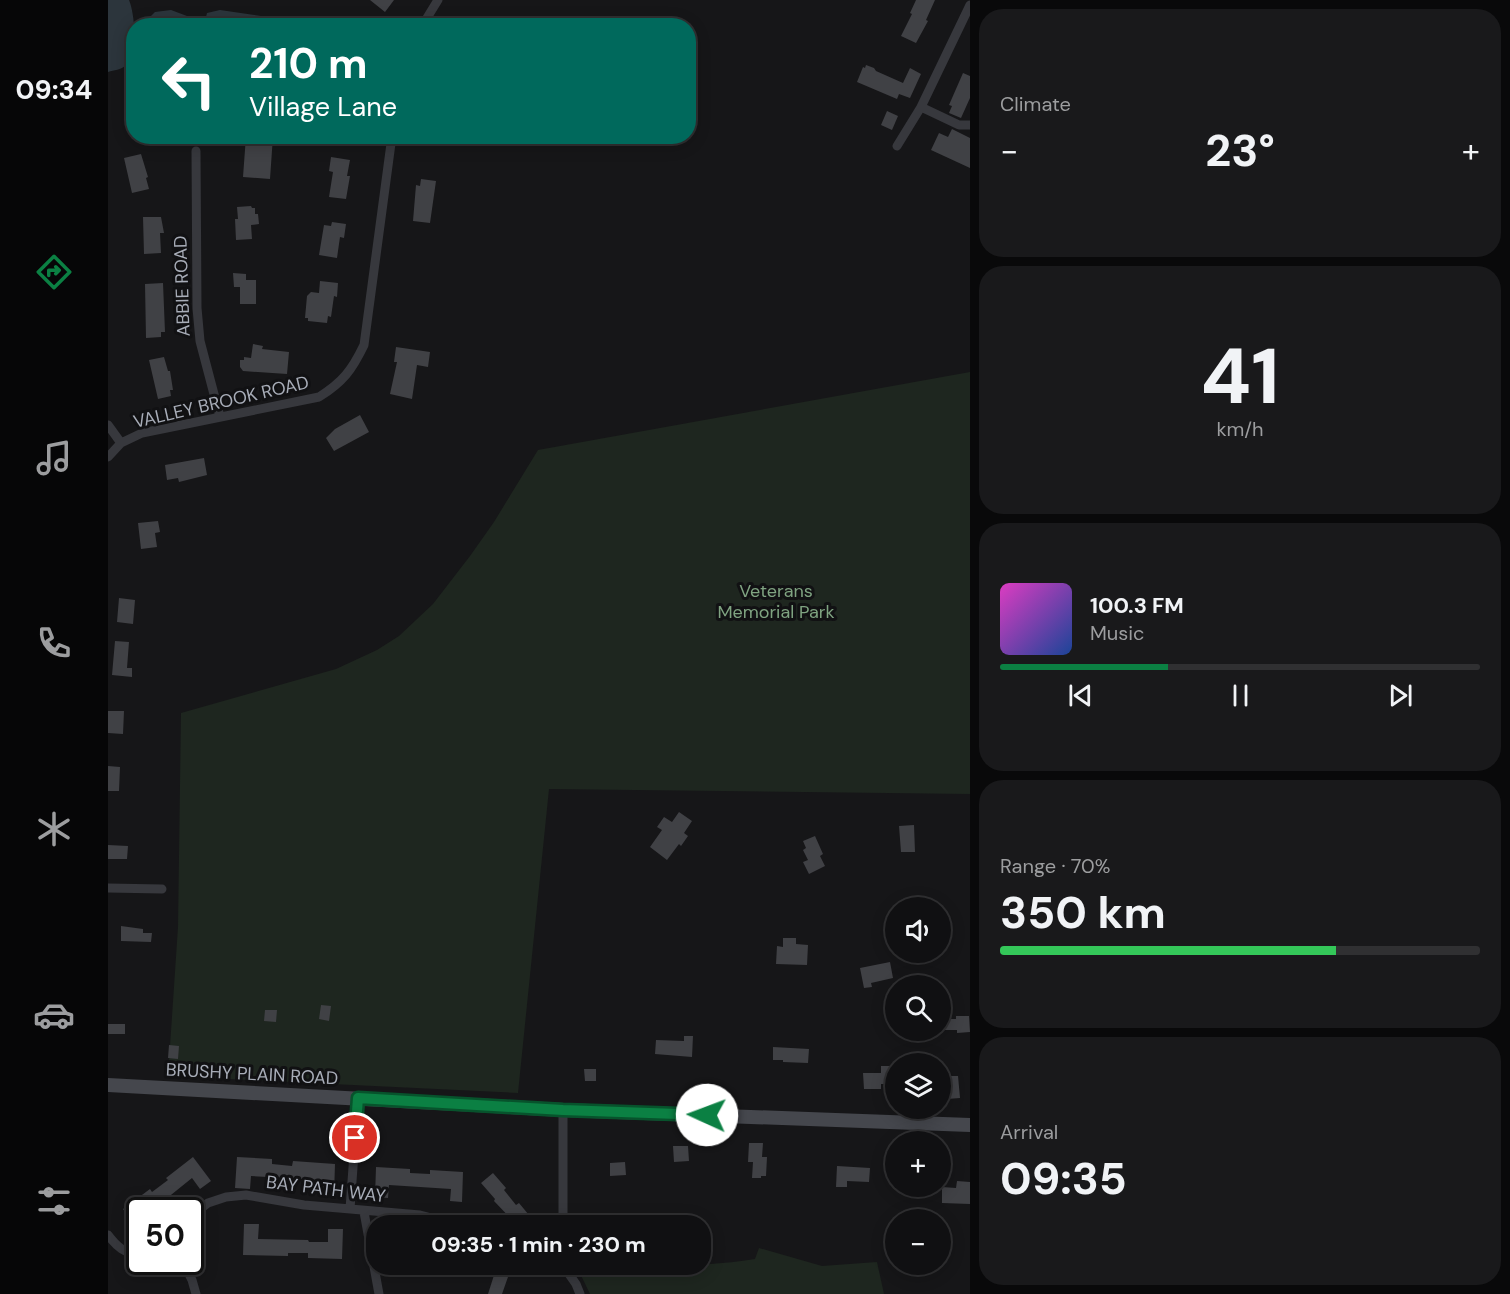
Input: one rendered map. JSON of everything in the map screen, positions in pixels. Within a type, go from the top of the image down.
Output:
[{"type":"main road","name":"BRUSHY PLAIN ROAD","points":[[108,1085],[563,1110],[970,1125]]},
{"type":"street","points":[[427,18],[438,0]]},
{"type":"street","points":[[897,146],[921,107],[970,5]]},
{"type":"street","points":[[921,107],[959,125],[970,124]]},
{"type":"street","name":"VALLEY BROOK ROAD","points":[[108,458],[121,443],[142,433],[319,397],[338,385],[354,366],[364,345],[391,144]]},
{"type":"street","name":"ABBIE ROAD","points":[[196,151],[197,308],[200,341],[220,417]]},
{"type":"street","points":[[108,425],[121,443]]},
{"type":"street","points":[[108,888],[162,889]]},
{"type":"street","points":[[350,1209],[358,1098]]},
{"type":"street","points":[[563,1110],[563,1215]]},
{"type":"street","name":"BAY PATH WAY","points":[[204,1206],[226,1197],[246,1195],[364,1212],[420,1215]]},
{"type":"street","points":[[364,1212],[379,1294]]},
{"type":"street","points":[[108,1235],[126,1253]]},
{"type":"street","points":[[190,1275],[196,1294]]},
{"type":"street","points":[[570,1275],[580,1294]]},
{"type":"green space","name":"Veterans Memorial Park","points":[[970,372],[970,794],[549,789],[518,1093],[168,1076],[178,927],[181,713],[336,669],[377,650],[399,636],[433,604],[470,556],[494,522],[538,450]]},
{"type":"green space","points":[[759,1248],[822,1266],[877,1262],[884,1294],[590,1294],[581,1275],[711,1275],[711,1264],[755,1259]]},
{"type":"shaded area","points":[[108,0],[129,0],[133,18],[126,18],[126,65],[108,72]]},
{"type":"shaded area","points":[[171,10],[188,18],[151,18],[155,12]]},
{"type":"shaded area","points":[[220,10],[263,18],[206,18],[207,13]]},
{"type":"building","points":[[370,0],[394,0],[385,12]]},
{"type":"building","points":[[916,0],[935,0],[926,20],[928,21],[916,43],[901,36]]},
{"type":"building","points":[[866,65],[903,83],[910,68],[921,74],[910,98],[899,94],[897,99],[857,82]]},
{"type":"building","points":[[963,73],[970,76],[970,98],[961,118],[949,113],[952,106],[949,105]]},
{"type":"building","points":[[887,111],[898,116],[892,130],[881,125]]},
{"type":"building","points":[[952,129],[970,138],[970,168],[931,150],[939,133],[948,137]]},
{"type":"building","points":[[245,144],[272,144],[270,179],[243,177]]},
{"type":"building","points":[[141,154],[149,189],[132,193],[124,158]]},
{"type":"building","points":[[331,157],[350,160],[346,199],[329,197],[333,172],[329,171]]},
{"type":"building","points":[[421,179],[436,181],[430,223],[413,221],[416,185],[420,186]]},
{"type":"building","points":[[237,207],[255,208],[255,214],[258,214],[259,224],[251,225],[252,239],[236,240]]},
{"type":"building","points":[[143,217],[161,217],[164,233],[160,233],[161,253],[144,254]]},
{"type":"building","points":[[332,222],[346,224],[344,238],[340,237],[337,258],[319,255],[324,225],[331,226]]},
{"type":"building","points":[[233,273],[246,274],[246,280],[256,280],[256,304],[240,304],[240,287],[234,287]]},
{"type":"building","points":[[320,281],[338,283],[337,297],[334,296],[331,317],[328,316],[327,323],[308,321],[308,318],[305,318],[307,296],[311,292],[319,293]]},
{"type":"building","points":[[163,283],[165,332],[161,332],[161,337],[146,338],[145,284]]},
{"type":"building","points":[[253,344],[263,346],[262,349],[289,352],[287,374],[243,371],[240,367],[240,360],[244,360],[244,357],[251,358]]},
{"type":"building","points":[[396,347],[430,352],[428,367],[417,365],[412,399],[390,394],[397,362],[394,362]]},
{"type":"building","points":[[164,357],[168,371],[170,371],[173,390],[170,390],[171,396],[158,399],[149,360]]},
{"type":"building","points":[[360,415],[369,432],[334,451],[326,438],[335,429]]},
{"type":"building","points":[[204,458],[207,475],[179,482],[178,478],[167,480],[165,465]]},
{"type":"building","points":[[158,521],[160,532],[155,533],[157,547],[141,549],[138,523]]},
{"type":"building","points":[[119,598],[135,600],[133,624],[117,622]]},
{"type":"building","points":[[115,641],[129,642],[127,668],[132,668],[132,677],[112,675]]},
{"type":"building","points":[[108,711],[124,711],[123,734],[108,733]]},
{"type":"building","points":[[108,766],[120,767],[119,791],[108,791]]},
{"type":"building","points":[[679,812],[692,821],[684,833],[688,836],[667,860],[650,847],[662,830],[657,827],[664,817],[672,822]]},
{"type":"building","points":[[914,825],[915,852],[901,852],[899,826]]},
{"type":"building","points":[[815,836],[823,854],[820,856],[825,866],[809,874],[803,862],[808,860],[803,850],[806,848],[803,841]]},
{"type":"building","points":[[108,845],[128,846],[127,859],[108,859]]},
{"type":"building","points":[[121,926],[143,929],[143,933],[152,933],[151,942],[121,941]]},
{"type":"building","points":[[783,938],[796,938],[796,944],[808,945],[807,965],[776,964],[777,946],[783,947]]},
{"type":"building","points":[[890,963],[892,975],[885,975],[885,980],[871,983],[872,987],[864,988],[860,968]]},
{"type":"building","points":[[321,1005],[331,1006],[329,1021],[319,1019]]},
{"type":"building","points":[[265,1010],[277,1010],[276,1022],[264,1021]]},
{"type":"building","points":[[956,1016],[969,1016],[970,1032],[957,1033],[957,1030],[951,1030],[951,1019],[956,1019]]},
{"type":"building","points":[[108,1024],[125,1024],[125,1034],[108,1034]]},
{"type":"building","points":[[684,1036],[693,1036],[692,1057],[655,1054],[656,1040],[684,1041]]},
{"type":"building","points":[[169,1045],[179,1046],[178,1059],[168,1058]]},
{"type":"building","points":[[773,1047],[809,1049],[808,1063],[773,1060]]},
{"type":"building","points":[[881,1066],[885,1066],[885,1084],[881,1084],[881,1089],[864,1089],[863,1073],[881,1073]]},
{"type":"building","points":[[584,1069],[596,1069],[596,1081],[585,1081]]},
{"type":"building","points":[[951,1076],[958,1076],[960,1098],[951,1099]]},
{"type":"building","points":[[749,1143],[763,1143],[762,1157],[767,1157],[766,1176],[752,1178],[753,1162],[748,1162]]},
{"type":"building","points":[[673,1146],[688,1146],[689,1161],[674,1162]]},
{"type":"building","points":[[193,1157],[211,1181],[200,1189],[192,1178],[168,1197],[139,1197],[150,1189],[152,1192],[168,1180],[166,1178]]},
{"type":"building","points":[[237,1157],[272,1159],[272,1164],[292,1166],[293,1161],[335,1164],[334,1195],[320,1194],[321,1180],[251,1176],[250,1189],[235,1188]]},
{"type":"building","points":[[625,1162],[626,1175],[610,1176],[610,1163]]},
{"type":"building","points":[[837,1166],[870,1168],[869,1182],[847,1181],[847,1187],[836,1187]]},
{"type":"building","points":[[376,1167],[410,1169],[410,1173],[430,1174],[430,1170],[463,1172],[462,1202],[450,1201],[451,1189],[389,1185],[388,1198],[375,1197]]},
{"type":"building","points":[[493,1173],[506,1188],[504,1190],[516,1205],[519,1203],[529,1215],[507,1215],[481,1183]]},
{"type":"building","points":[[957,1181],[970,1182],[970,1204],[942,1203],[942,1197],[951,1197],[951,1188],[956,1188]]},
{"type":"building","points":[[244,1224],[259,1224],[258,1239],[308,1240],[309,1242],[328,1242],[328,1229],[343,1229],[342,1259],[308,1258],[308,1253],[288,1253],[288,1256],[243,1255]]},
{"type":"building","points":[[494,1275],[508,1277],[502,1294],[488,1294]]},
{"type":"route","points":[[355,1138],[358,1098],[563,1110],[707,1115]]}]
